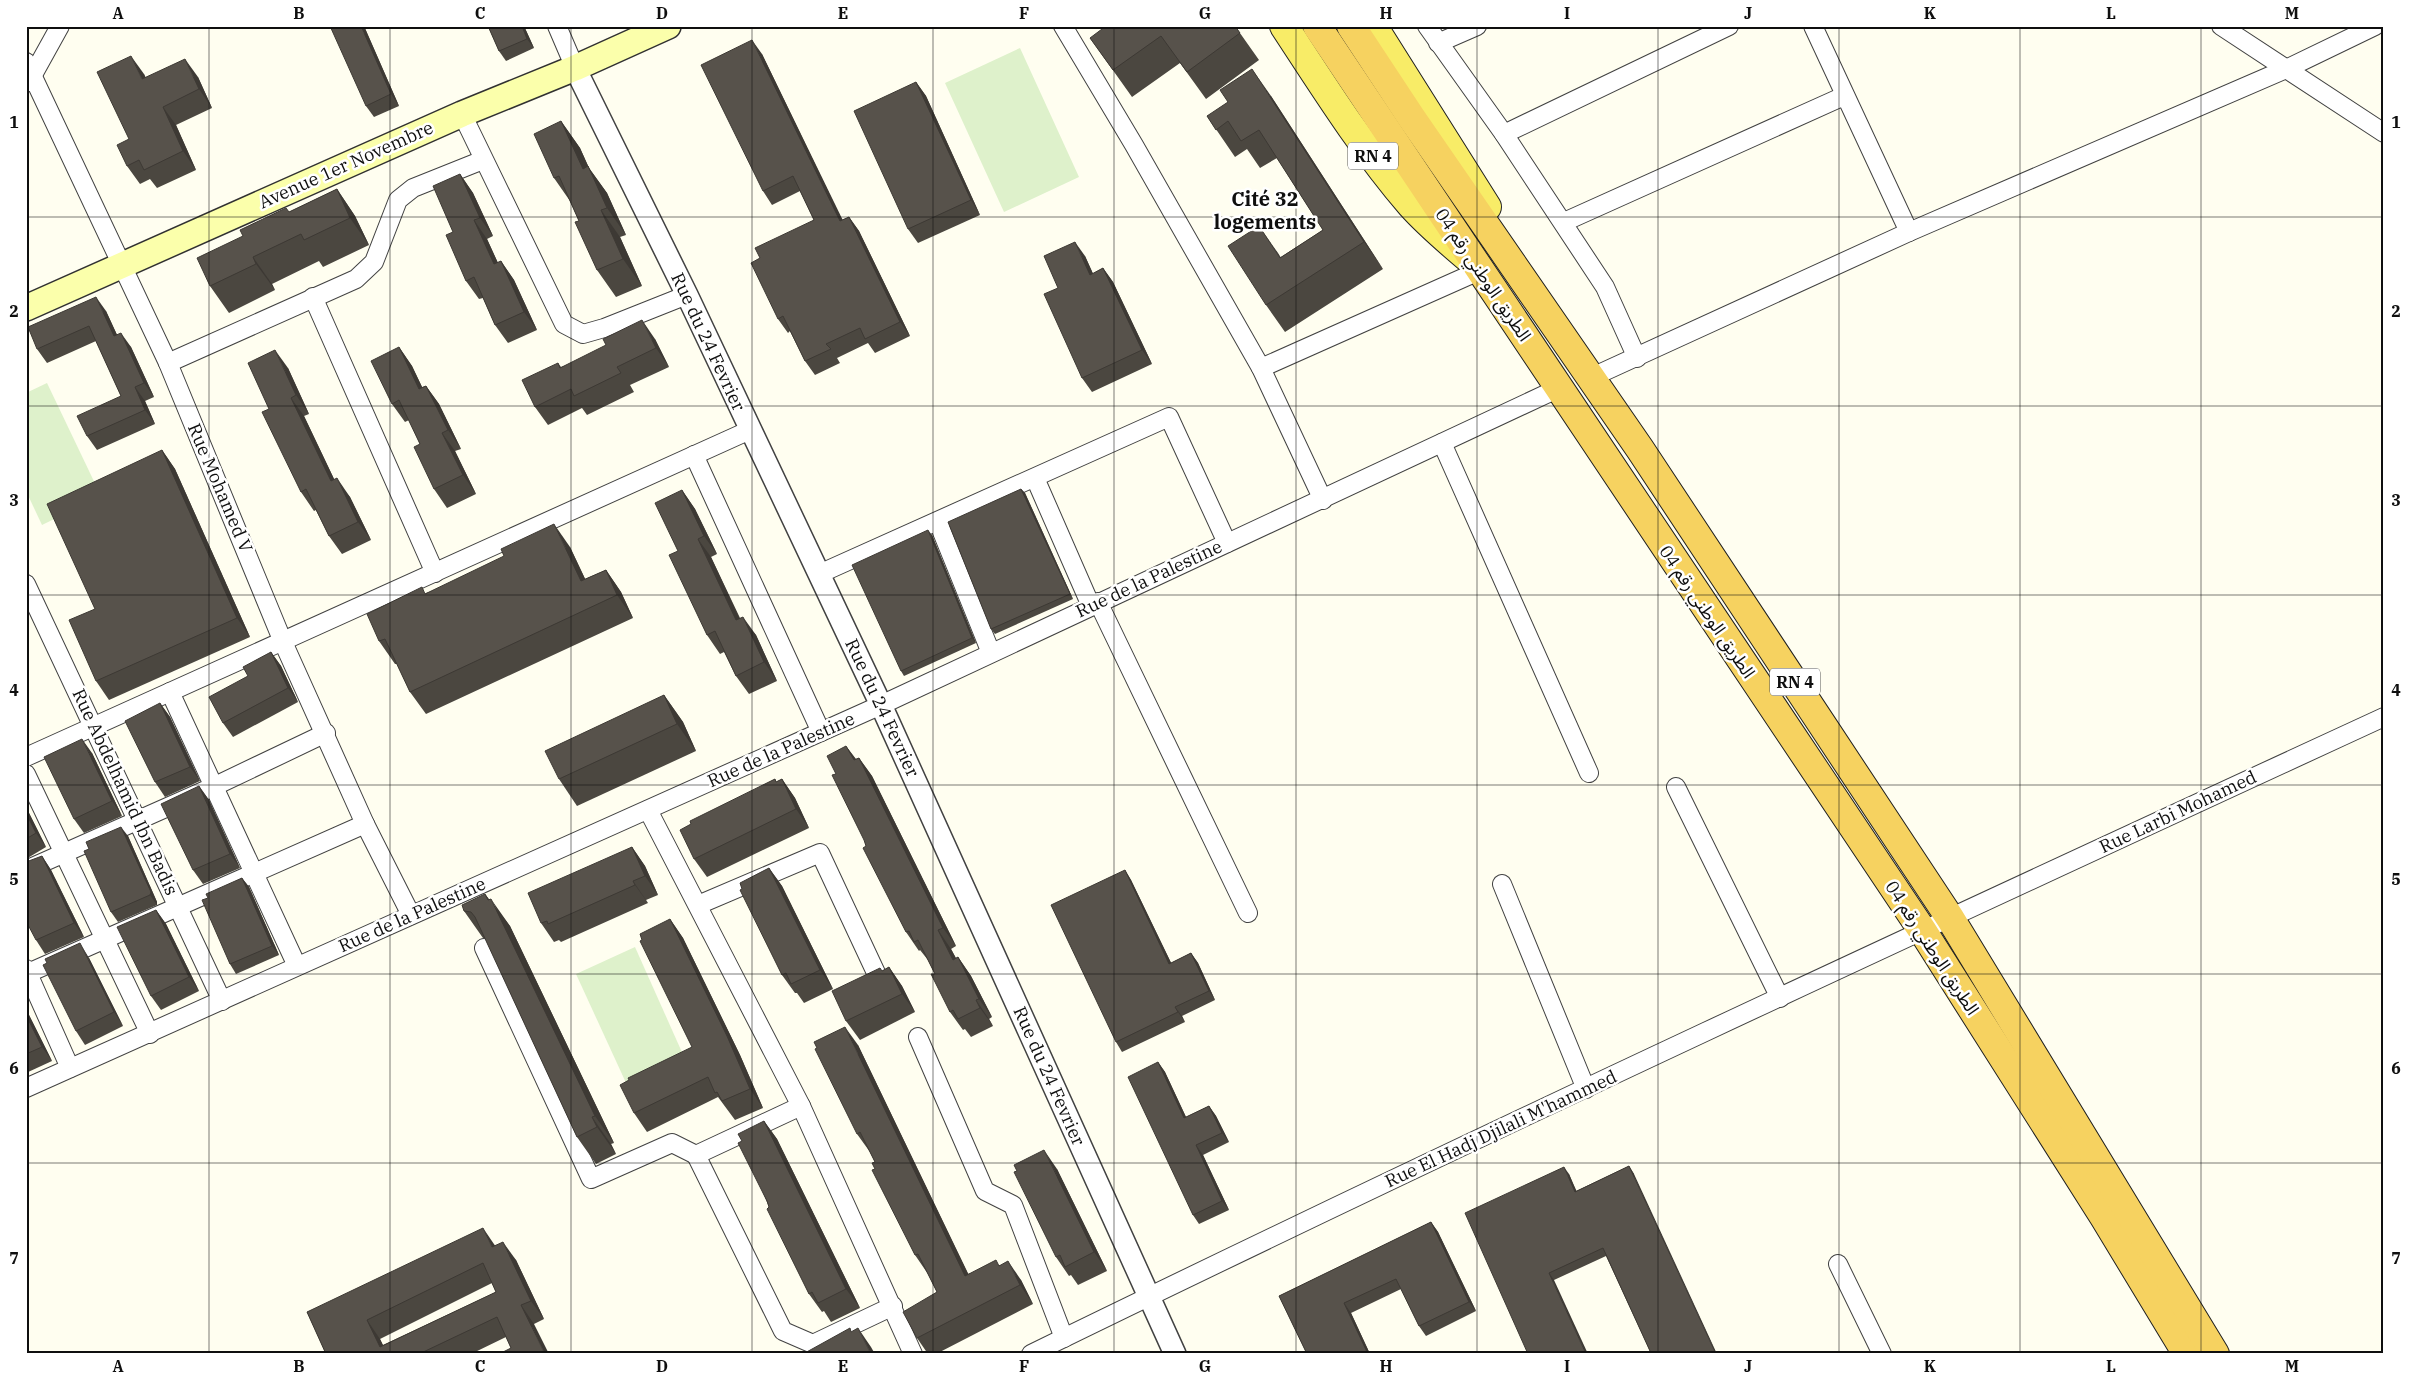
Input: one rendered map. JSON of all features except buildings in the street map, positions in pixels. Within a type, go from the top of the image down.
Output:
[{"type":"highway","name":"الطريق الوطني رقم 04","points":[[1317,26],[1396,147],[1482,270],[1558,388],[1922,930],[2187,1354]]},
{"type":"highway","name":"الطريق الوطني رقم 04","points":[[1350,26],[1590,378],[1961,912],[2215,1354]]},
{"type":"main road","name":"Avenue 1er Novembre","points":[[26,308],[462,114],[575,68],[668,26]]},
{"type":"main road","name":"RN 4","points":[[1284,26],[1336,105],[1386,174],[1419,213],[1482,270]]},
{"type":"main road","name":"RN 4","points":[[1372,26],[1481,196],[1531,290]]},
{"type":"street","points":[[28,75],[60,26]]},
{"type":"street","points":[[557,26],[575,68]]},
{"type":"street","points":[[1063,26],[1134,145],[1261,368],[1323,500]]},
{"type":"street","points":[[1427,26],[1564,222],[1605,287],[1637,358]]},
{"type":"street","points":[[1438,43],[1477,26]]},
{"type":"street","points":[[1504,134],[1729,26]]},
{"type":"street","points":[[1813,26],[1909,232]]},
{"type":"street","points":[[2220,26],[2384,133]]},
{"type":"street","points":[[1590,378],[1909,232],[2286,69],[2375,26]]},
{"type":"street","name":"Rue du 24 Fevrier","points":[[575,68],[687,295],[882,705],[1175,1354]]},
{"type":"street","name":"Rue Mohamed V","points":[[28,75],[123,264],[168,363],[283,642],[326,733],[365,824],[411,915]]},
{"type":"street","points":[[1564,222],[1844,96]]},
{"type":"street","points":[[462,114],[564,324],[583,334],[604,328],[687,295]]},
{"type":"street","points":[[168,363],[356,279],[374,262],[398,200],[413,188],[483,160]]},
{"type":"street","points":[[1261,368],[1482,270]]},
{"type":"street","points":[[313,297],[435,573]]},
{"type":"street","name":"Rue de la Palestine","points":[[26,1088],[882,705],[1095,604],[1323,500],[1558,388]]},
{"type":"street","points":[[819,574],[938,522],[1169,416],[1227,543]]},
{"type":"street","points":[[26,757],[750,430]]},
{"type":"street","points":[[1442,443],[1589,773]]},
{"type":"street","points":[[694,455],[821,732]]},
{"type":"street","points":[[1035,478],[1095,604],[1248,913]]},
{"type":"street","points":[[938,522],[990,653]]},
{"type":"street","name":"Rue Abdelhamid Ibn Badis","points":[[26,584],[222,1001]]},
{"type":"street","points":[[170,692],[297,966]]},
{"type":"street","name":"Rue Larbi Mohamed","points":[[1961,912],[2384,717]]},
{"type":"street","points":[[26,870],[214,786],[326,733]]},
{"type":"street","points":[[26,774],[150,1034]]},
{"type":"street","points":[[1676,787],[1780,998]]},
{"type":"street","points":[[648,810],[801,1106],[893,1306],[913,1354]]},
{"type":"street","points":[[70,1068],[27,972],[105,940],[365,824]]},
{"type":"street","points":[[698,905],[820,853],[877,976]]},
{"type":"street","points":[[1502,884],[1586,1089]]},
{"type":"street","name":"Rue El Hadj Djilali M'hammed","points":[[1031,1354],[1148,1295],[1961,912]]},
{"type":"street","points":[[484,948],[592,1179],[672,1143],[696,1155],[783,1331],[813,1344],[893,1306]]},
{"type":"street","points":[[918,1037],[985,1191],[1013,1205],[1064,1338]]},
{"type":"street","points":[[696,1155],[801,1106]]},
{"type":"street","points":[[1838,1264],[1882,1354]]},
{"type":"green space","points":[[1020,48],[1079,177],[1004,212],[945,83]]},
{"type":"green space","points":[[47,383],[101,496],[42,525],[26,491],[26,393]]},
{"type":"green space","points":[[635,947],[685,1059],[627,1085],[576,974]]},
{"type":"district","name":"Cité 32 logements","points":[[1265,210]]}]
